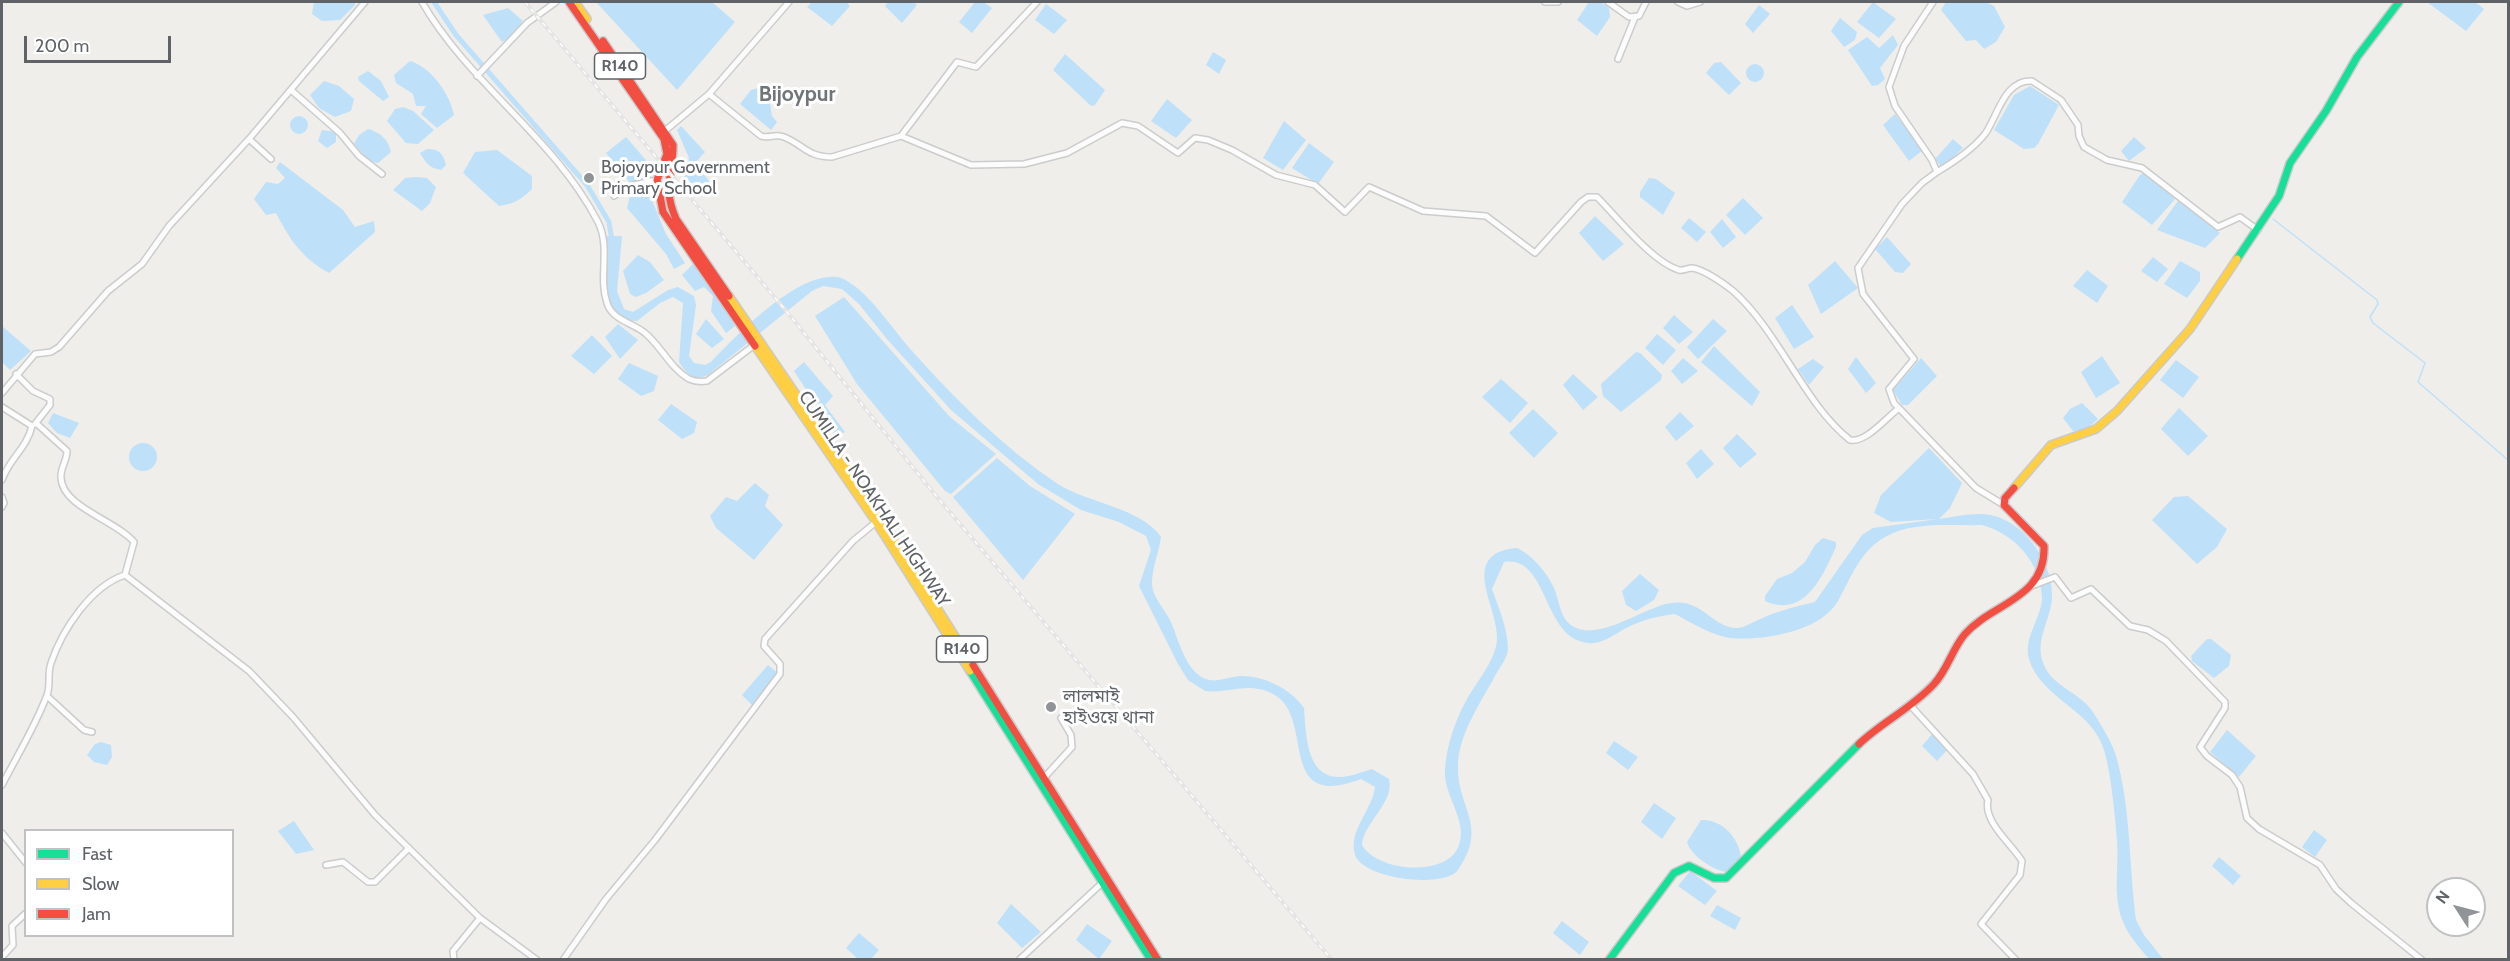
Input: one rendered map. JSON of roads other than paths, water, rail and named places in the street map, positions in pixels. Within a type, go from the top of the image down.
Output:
[{"type":"main road","name":"R140","points":[[568,2],[664,139],[667,154],[657,180],[663,212],[707,270]]},
{"type":"main road","name":"R140","points":[[575,2],[666,130],[674,145],[674,155],[666,184],[668,202],[707,270]]},
{"type":"main road","points":[[1609,960],[1674,873],[1689,866],[1714,878],[1726,878],[1836,765],[1880,725],[1910,705],[1946,669],[1965,634],[2020,597],[2032,585],[2044,555],[2044,546],[2004,505],[2005,498],[2051,445],[2096,429],[2117,411],[2190,329],[2258,230],[2279,195],[2290,163],[2326,111],[2357,57],[2399,2]]},
{"type":"main road","name":"CUMILLA - NOAKHALI HIGHWAY","points":[[707,270],[733,309],[753,346],[912,575]]},
{"type":"main road","name":"CUMILLA - NOAKHALI HIGHWAY","points":[[733,309],[761,341],[912,575],[1151,960]]},
{"type":"main road","name":"R140","points":[[912,575],[1158,960]]},
{"type":"street","points":[[2,393],[35,354],[51,352],[58,347],[108,291],[142,264],[169,226],[249,139],[365,2]]},
{"type":"street","points":[[422,2],[478,75],[544,146],[581,195],[599,225],[604,245],[604,292],[608,306],[617,316],[645,332],[685,376],[698,382],[707,381],[753,346]]},
{"type":"street","points":[[478,75],[527,23],[556,2]]},
{"type":"street","points":[[666,130],[709,94],[789,2]]},
{"type":"street","points":[[709,94],[760,136],[782,136],[811,154],[832,157],[901,136],[957,62],[976,67],[1037,2]]},
{"type":"street","points":[[1545,2],[1558,2]]},
{"type":"street","points":[[1608,2],[1629,17],[1639,16],[1646,2]]},
{"type":"street","points":[[1678,2],[1687,6],[1700,2]]},
{"type":"street","points":[[1933,2],[1904,46],[1888,87],[1895,106],[1932,160],[1937,172]]},
{"type":"street","points":[[1618,59],[1635,16]]},
{"type":"street","points":[[2004,505],[1976,488],[1898,409],[1889,391],[1914,360],[1863,294],[1858,268],[1902,204],[1922,183],[1951,164],[1984,135],[2009,93],[2022,83],[2032,81],[2061,100],[2078,125],[2079,136],[2084,147],[2096,156],[2142,168],[2218,228],[2240,217],[2258,230]]},
{"type":"street","points":[[291,90],[340,133],[359,156],[382,174]]},
{"type":"street","points":[[901,136],[971,165],[1024,164],[1067,153],[1114,126],[1130,124],[1138,126],[1178,153],[1195,138],[1208,140],[1276,175],[1315,185],[1345,212],[1369,187],[1424,211],[1486,216],[1535,254],[1581,202],[1588,197],[1597,197],[1641,244],[1667,263],[1679,270],[1697,269],[1731,290],[1756,317],[1792,365],[1827,418],[1850,440],[1855,441],[1866,436],[1898,409]]},
{"type":"street","points":[[249,139],[271,159]]},
{"type":"street","points":[[614,196],[629,186],[657,180]]},
{"type":"street","points":[[2,480],[10,463],[26,445],[34,425],[50,405],[50,399],[33,391],[16,374]]},
{"type":"street","points":[[2,407],[34,425],[67,451],[61,471],[62,488],[85,508],[119,527],[134,542],[125,574],[112,579],[93,596],[61,638],[50,665],[47,696],[2,785]]},
{"type":"street","points":[[2,497],[4,503],[2,507]]},
{"type":"street","points":[[563,960],[606,899],[655,840],[780,674],[780,664],[764,646],[765,639],[853,541],[876,522]]},
{"type":"street","points":[[125,574],[249,671],[293,717],[375,815],[480,918],[537,960]]},
{"type":"street","points":[[2032,585],[2058,578],[2071,598],[2091,589],[2130,626],[2148,630],[2166,641],[2189,663],[2225,702],[2225,708],[2200,747],[2207,756],[2232,776],[2240,787],[2247,818],[2259,829],[2320,865],[2336,889],[2351,903],[2422,960]]},
{"type":"street","points":[[47,696],[84,730],[92,732]]},
{"type":"street","points":[[1910,705],[1973,774],[1988,800],[1986,807],[1990,819],[2022,861],[2020,875],[1981,924],[2016,960]]},
{"type":"street","points":[[1043,778],[1072,747],[1071,735],[1061,718]]},
{"type":"street","points":[[2,833],[24,860]]},
{"type":"street","points":[[326,865],[343,862],[368,882],[375,882],[409,848]]},
{"type":"street","points":[[1019,960],[1102,883]]},
{"type":"street","points":[[2,957],[13,945],[12,926],[24,915]]},
{"type":"street","points":[[454,960],[453,951],[480,918]]},
{"type":"water","points":[[314,2],[355,2],[355,5],[340,20],[322,21],[312,14]]},
{"type":"water","points":[[596,2],[712,2],[735,22],[677,90]]},
{"type":"water","points":[[812,2],[846,2],[850,6],[832,26],[807,7]]},
{"type":"water","points":[[888,2],[913,2],[917,5],[902,23],[885,6]]},
{"type":"water","points":[[975,2],[983,2],[992,8],[972,33],[959,22]]},
{"type":"water","points":[[1589,2],[1601,2],[1609,8],[1610,17],[1597,36],[1577,20]]},
{"type":"water","points":[[1873,2],[1896,19],[1879,38],[1857,22]]},
{"type":"water","points":[[1946,2],[1986,2],[1994,6],[2005,27],[1996,42],[1984,49],[1976,40],[1966,41],[1941,10]]},
{"type":"water","points":[[2427,2],[2475,2],[2484,9],[2466,31]]},
{"type":"water","points":[[1046,4],[1067,20],[1054,34],[1035,20]]},
{"type":"water","points":[[1759,5],[1770,14],[1753,33],[1745,24]]},
{"type":"water","points":[[508,8],[523,21],[512,36],[502,42],[483,15]]},
{"type":"water","points":[[1840,18],[1857,32],[1855,40],[1844,47],[1831,31]]},
{"type":"water","points":[[1893,35],[1898,45],[1880,68],[1885,79],[1878,85],[1872,86],[1848,50],[1867,37],[1879,48]]},
{"type":"water","points":[[1213,52],[1226,60],[1219,74],[1206,65]]},
{"type":"water","points":[[1065,54],[1105,90],[1095,105],[1091,106],[1053,70]]},
{"type":"water","points":[[410,61],[432,75],[444,90],[452,107],[454,115],[437,128],[421,114],[426,106],[416,106],[413,94],[396,83],[394,75]]},
{"type":"water","points":[[1721,62],[1741,83],[1729,95],[1706,73],[1714,63]]},
{"type":"water","points":[[1755,64],[1761,67],[1764,73],[1761,79],[1755,82],[1749,79],[1746,73],[1749,67]]},
{"type":"water","points":[[368,71],[381,81],[389,97],[383,101],[359,81],[358,77]]},
{"type":"water","points":[[324,81],[339,86],[354,99],[351,111],[335,117],[319,108],[310,95]]},
{"type":"water","points":[[2030,86],[2059,105],[2038,144],[2034,148],[2024,149],[1994,130],[2014,95]]},
{"type":"water","points":[[759,88],[769,96],[772,116],[777,122],[771,130],[740,104],[751,90]]},
{"type":"water","points":[[1167,99],[1192,120],[1176,138],[1151,121]]},
{"type":"water","points":[[403,107],[413,111],[434,130],[418,144],[406,143],[387,121],[395,109]]},
{"type":"water","points":[[1895,114],[1923,150],[1909,161],[1883,125]]},
{"type":"water","points":[[299,116],[307,121],[308,125],[303,133],[299,134],[291,129],[290,125],[295,117]]},
{"type":"water","points":[[1284,121],[1306,140],[1283,170],[1263,158]]},
{"type":"water","points":[[681,126],[705,152],[695,163],[712,185],[700,197],[690,187],[690,181],[684,177],[689,158],[677,130]]},
{"type":"water","points":[[368,129],[377,132],[390,147],[391,152],[378,163],[369,161],[354,144],[359,135]]},
{"type":"water","points":[[322,130],[336,132],[336,142],[327,148],[318,141]]},
{"type":"water","points":[[626,137],[651,166],[651,178],[630,183],[606,153]]},
{"type":"water","points":[[2134,137],[2146,148],[2129,161],[2121,151]]},
{"type":"water","points":[[1953,139],[1963,148],[1942,168],[1935,159]]},
{"type":"water","points":[[1309,143],[1334,162],[1318,184],[1292,168]]},
{"type":"water","points":[[427,149],[435,150],[442,155],[446,165],[441,170],[424,160],[420,153]]},
{"type":"water","points":[[497,150],[532,176],[532,189],[528,193],[513,202],[499,206],[463,173],[475,152]]},
{"type":"water","points":[[280,162],[343,210],[355,227],[374,221],[375,232],[329,273],[304,255],[286,232],[276,213],[266,215],[254,199],[266,182],[278,184],[285,178],[276,168]]},
{"type":"water","points":[[2144,173],[2176,198],[2152,225],[2122,202],[2140,175]]},
{"type":"water","points":[[405,178],[427,178],[436,187],[430,203],[422,211],[393,190]]},
{"type":"water","points":[[1649,178],[1656,179],[1675,193],[1663,215],[1640,197],[1640,192]]},
{"type":"water","points":[[639,187],[649,193],[666,234],[685,263],[674,269],[666,254],[627,208],[631,192]]},
{"type":"water","points":[[1743,198],[1763,218],[1745,235],[1726,215]]},
{"type":"water","points":[[2178,201],[2183,202],[2220,233],[2205,248],[2157,230]]},
{"type":"water","points":[[1595,216],[1624,244],[1603,261],[1579,233]]},
{"type":"water","points":[[1689,218],[1706,232],[1697,242],[1681,228]]},
{"type":"water","points":[[1722,219],[1736,237],[1723,248],[1710,232]]},
{"type":"water","points":[[605,236],[622,236],[617,291],[624,309],[633,312],[668,290],[678,287],[694,296],[696,305],[689,356],[694,363],[705,365],[711,362],[768,308],[803,285],[820,278],[836,277],[856,287],[872,302],[946,388],[1019,455],[1070,491],[1128,512],[1152,527],[1161,537],[1153,572],[1153,588],[1156,598],[1170,620],[1184,655],[1194,671],[1209,680],[1237,676],[1259,678],[1277,685],[1292,695],[1304,708],[1307,741],[1314,762],[1320,770],[1328,775],[1339,777],[1372,769],[1389,779],[1388,796],[1368,828],[1362,845],[1370,854],[1396,866],[1427,867],[1441,863],[1452,856],[1459,845],[1460,826],[1445,779],[1446,761],[1458,717],[1496,648],[1496,627],[1485,584],[1485,571],[1489,560],[1499,552],[1517,548],[1534,560],[1551,582],[1564,618],[1571,625],[1582,630],[1607,627],[1671,603],[1682,603],[1699,608],[1720,623],[1737,628],[1791,608],[1815,602],[1862,535],[1873,528],[1938,519],[1891,522],[1874,513],[1881,495],[1929,448],[1962,483],[1950,508],[1939,519],[1980,514],[2007,521],[2031,541],[2047,567],[2052,595],[2042,638],[2041,656],[2048,673],[2060,685],[2088,705],[2114,751],[2121,776],[2127,817],[2136,920],[2144,935],[2163,959],[2149,959],[2131,936],[2121,916],[2117,892],[2117,848],[2112,794],[2104,750],[2098,736],[2089,724],[2044,684],[2035,673],[2029,659],[2028,643],[2042,597],[2036,572],[2024,551],[1994,529],[1982,525],[1933,525],[1897,531],[1878,542],[1863,556],[1830,612],[1805,627],[1758,638],[1730,638],[1716,634],[1675,614],[1645,620],[1600,642],[1588,643],[1573,638],[1562,628],[1530,571],[1519,563],[1504,562],[1492,589],[1505,627],[1508,650],[1466,730],[1459,754],[1459,781],[1471,829],[1471,841],[1467,854],[1458,870],[1450,876],[1437,879],[1404,879],[1372,870],[1361,863],[1355,855],[1357,829],[1370,804],[1375,787],[1361,779],[1334,786],[1317,783],[1307,773],[1301,758],[1293,722],[1286,706],[1273,694],[1255,688],[1205,691],[1188,680],[1139,586],[1151,550],[1146,536],[1119,522],[1081,510],[1038,484],[951,410],[886,338],[859,304],[842,289],[823,286],[812,291],[708,375],[695,377],[679,362],[683,303],[673,297],[660,303],[637,321],[624,319],[615,312],[608,289]]},
{"type":"water","points":[[1887,237],[1911,264],[1903,273],[1895,272],[1875,249]]},
{"type":"water","points":[[638,255],[650,262],[664,280],[636,297],[630,294],[623,271]]},
{"type":"water","points":[[2153,257],[2168,269],[2157,282],[2141,271]]},
{"type":"water","points":[[696,261],[735,326],[726,333],[711,311],[713,296],[704,287],[695,291],[682,275]]},
{"type":"water","points":[[1835,261],[1858,288],[1821,314],[1808,285]]},
{"type":"water","points":[[2180,261],[2200,272],[2200,281],[2187,298],[2164,284]]},
{"type":"water","points":[[2087,270],[2108,286],[2097,303],[2073,286]]},
{"type":"water","points":[[844,297],[950,417],[996,454],[951,494],[945,491],[857,384],[815,316]]},
{"type":"water","points":[[1792,305],[1814,337],[1794,349],[1775,318]]},
{"type":"water","points":[[1674,315],[1693,332],[1679,344],[1663,328]]},
{"type":"water","points":[[706,319],[724,339],[712,348],[696,334]]},
{"type":"water","points":[[1713,319],[1727,331],[1698,359],[1687,347]]},
{"type":"water","points":[[618,324],[638,340],[620,359],[605,337]]},
{"type":"water","points":[[2,326],[31,351],[10,370],[2,362]]},
{"type":"water","points":[[1657,334],[1676,350],[1663,365],[1645,348]]},
{"type":"water","points":[[592,335],[612,356],[594,374],[571,356]]},
{"type":"water","points":[[1714,346],[1760,392],[1752,406],[1701,362]]},
{"type":"water","points":[[1636,352],[1640,353],[1662,375],[1661,380],[1621,412],[1603,396],[1601,384]]},
{"type":"water","points":[[2102,356],[2120,383],[2096,398],[2081,372]]},
{"type":"water","points":[[1856,357],[1876,383],[1866,393],[1848,369]]},
{"type":"water","points":[[1683,358],[1698,371],[1682,384],[1671,371]]},
{"type":"water","points":[[1921,358],[1937,376],[1908,405],[1902,405],[1893,390]]},
{"type":"water","points":[[1813,359],[1824,367],[1809,385],[1798,369]]},
{"type":"water","points":[[2176,360],[2199,377],[2183,398],[2160,380]]},
{"type":"water","points":[[804,362],[833,396],[825,405],[845,432],[836,436],[794,371]]},
{"type":"water","points":[[629,363],[658,376],[654,391],[641,396],[618,379]]},
{"type":"water","points":[[1573,374],[1598,397],[1583,410],[1563,385]]},
{"type":"water","points":[[1501,379],[1528,403],[1510,423],[1482,397]]},
{"type":"water","points":[[2082,403],[2098,419],[2087,429],[2073,431],[2063,418],[2070,409]]},
{"type":"water","points":[[671,404],[697,422],[694,433],[682,439],[658,420]]},
{"type":"water","points":[[2179,408],[2208,436],[2188,456],[2161,429]]},
{"type":"water","points":[[1533,409],[1558,433],[1534,458],[1509,433]]},
{"type":"water","points":[[1680,412],[1694,426],[1676,441],[1665,427]]},
{"type":"water","points":[[53,413],[79,423],[70,438],[57,433],[48,423]]},
{"type":"water","points":[[1737,434],[1757,454],[1740,468],[1723,448]]},
{"type":"water","points":[[143,443],[153,447],[157,457],[153,467],[143,471],[133,467],[129,457],[133,447]]},
{"type":"water","points":[[1701,449],[1714,464],[1697,479],[1686,463]]},
{"type":"water","points":[[997,458],[1030,486],[1075,514],[1023,580],[953,497]]},
{"type":"water","points":[[755,483],[769,495],[765,506],[783,525],[754,560],[716,528],[710,516],[726,497],[737,501]]},
{"type":"water","points":[[2188,496],[2227,529],[2217,547],[2197,564],[2152,520],[2174,497]]},
{"type":"water","points":[[1823,538],[1836,542],[1836,547],[1811,591],[1802,599],[1791,604],[1779,605],[1765,601],[1765,596],[1777,579],[1792,573],[1805,562],[1815,545]]},
{"type":"water","points":[[1640,574],[1659,590],[1654,600],[1636,611],[1626,605],[1622,591]]},
{"type":"water","points":[[2207,639],[2211,639],[2231,655],[2229,666],[2214,678],[2192,661],[2191,656]]},
{"type":"water","points":[[768,665],[779,674],[753,706],[742,695]]},
{"type":"water","points":[[2227,730],[2256,756],[2239,777],[2210,752]]},
{"type":"water","points":[[1933,733],[1948,749],[1937,761],[1922,746]]},
{"type":"water","points":[[1614,741],[1638,757],[1628,770],[1606,753]]},
{"type":"water","points":[[101,742],[111,745],[112,757],[107,765],[94,762],[87,755],[95,744]]},
{"type":"water","points":[[1654,803],[1676,818],[1662,839],[1641,822]]},
{"type":"water","points":[[1701,820],[1722,826],[1737,843],[1741,857],[1727,872],[1703,862],[1689,847],[1687,842]]},
{"type":"water","points":[[294,821],[314,850],[296,854],[278,831]]},
{"type":"water","points":[[2314,830],[2327,840],[2315,857],[2302,847]]},
{"type":"water","points":[[2219,857],[2241,876],[2233,885],[2212,866]]},
{"type":"water","points":[[1690,871],[1717,891],[1705,905],[1678,886]]},
{"type":"water","points":[[1011,904],[1041,932],[1022,948],[997,923]]},
{"type":"water","points":[[1717,905],[1741,918],[1735,930],[1710,916]]},
{"type":"water","points":[[1562,921],[1589,942],[1580,955],[1553,933]]},
{"type":"water","points":[[1087,924],[1112,941],[1099,959],[1076,940]]},
{"type":"water","points":[[859,933],[879,950],[871,959],[858,959],[846,948]]},
{"type":"waterway","points":[[434,2],[456,35],[587,185],[609,222],[612,241]]},
{"type":"waterway","points":[[2273,219],[2377,300],[2378,304],[2370,317],[2373,323],[2425,363],[2418,382],[2508,460]]},
{"type":"railway","points":[[525,2],[787,312],[937,497],[1332,960]]},
{"type":"place","name":"Bojoypur Government Primary School","points":[[589,178]]},
{"type":"place","name":"লালমাই হাইওয়ে থানা","points":[[1051,707]]},
{"type":"district","name":"Bijoypur","points":[[797,95]]}]
